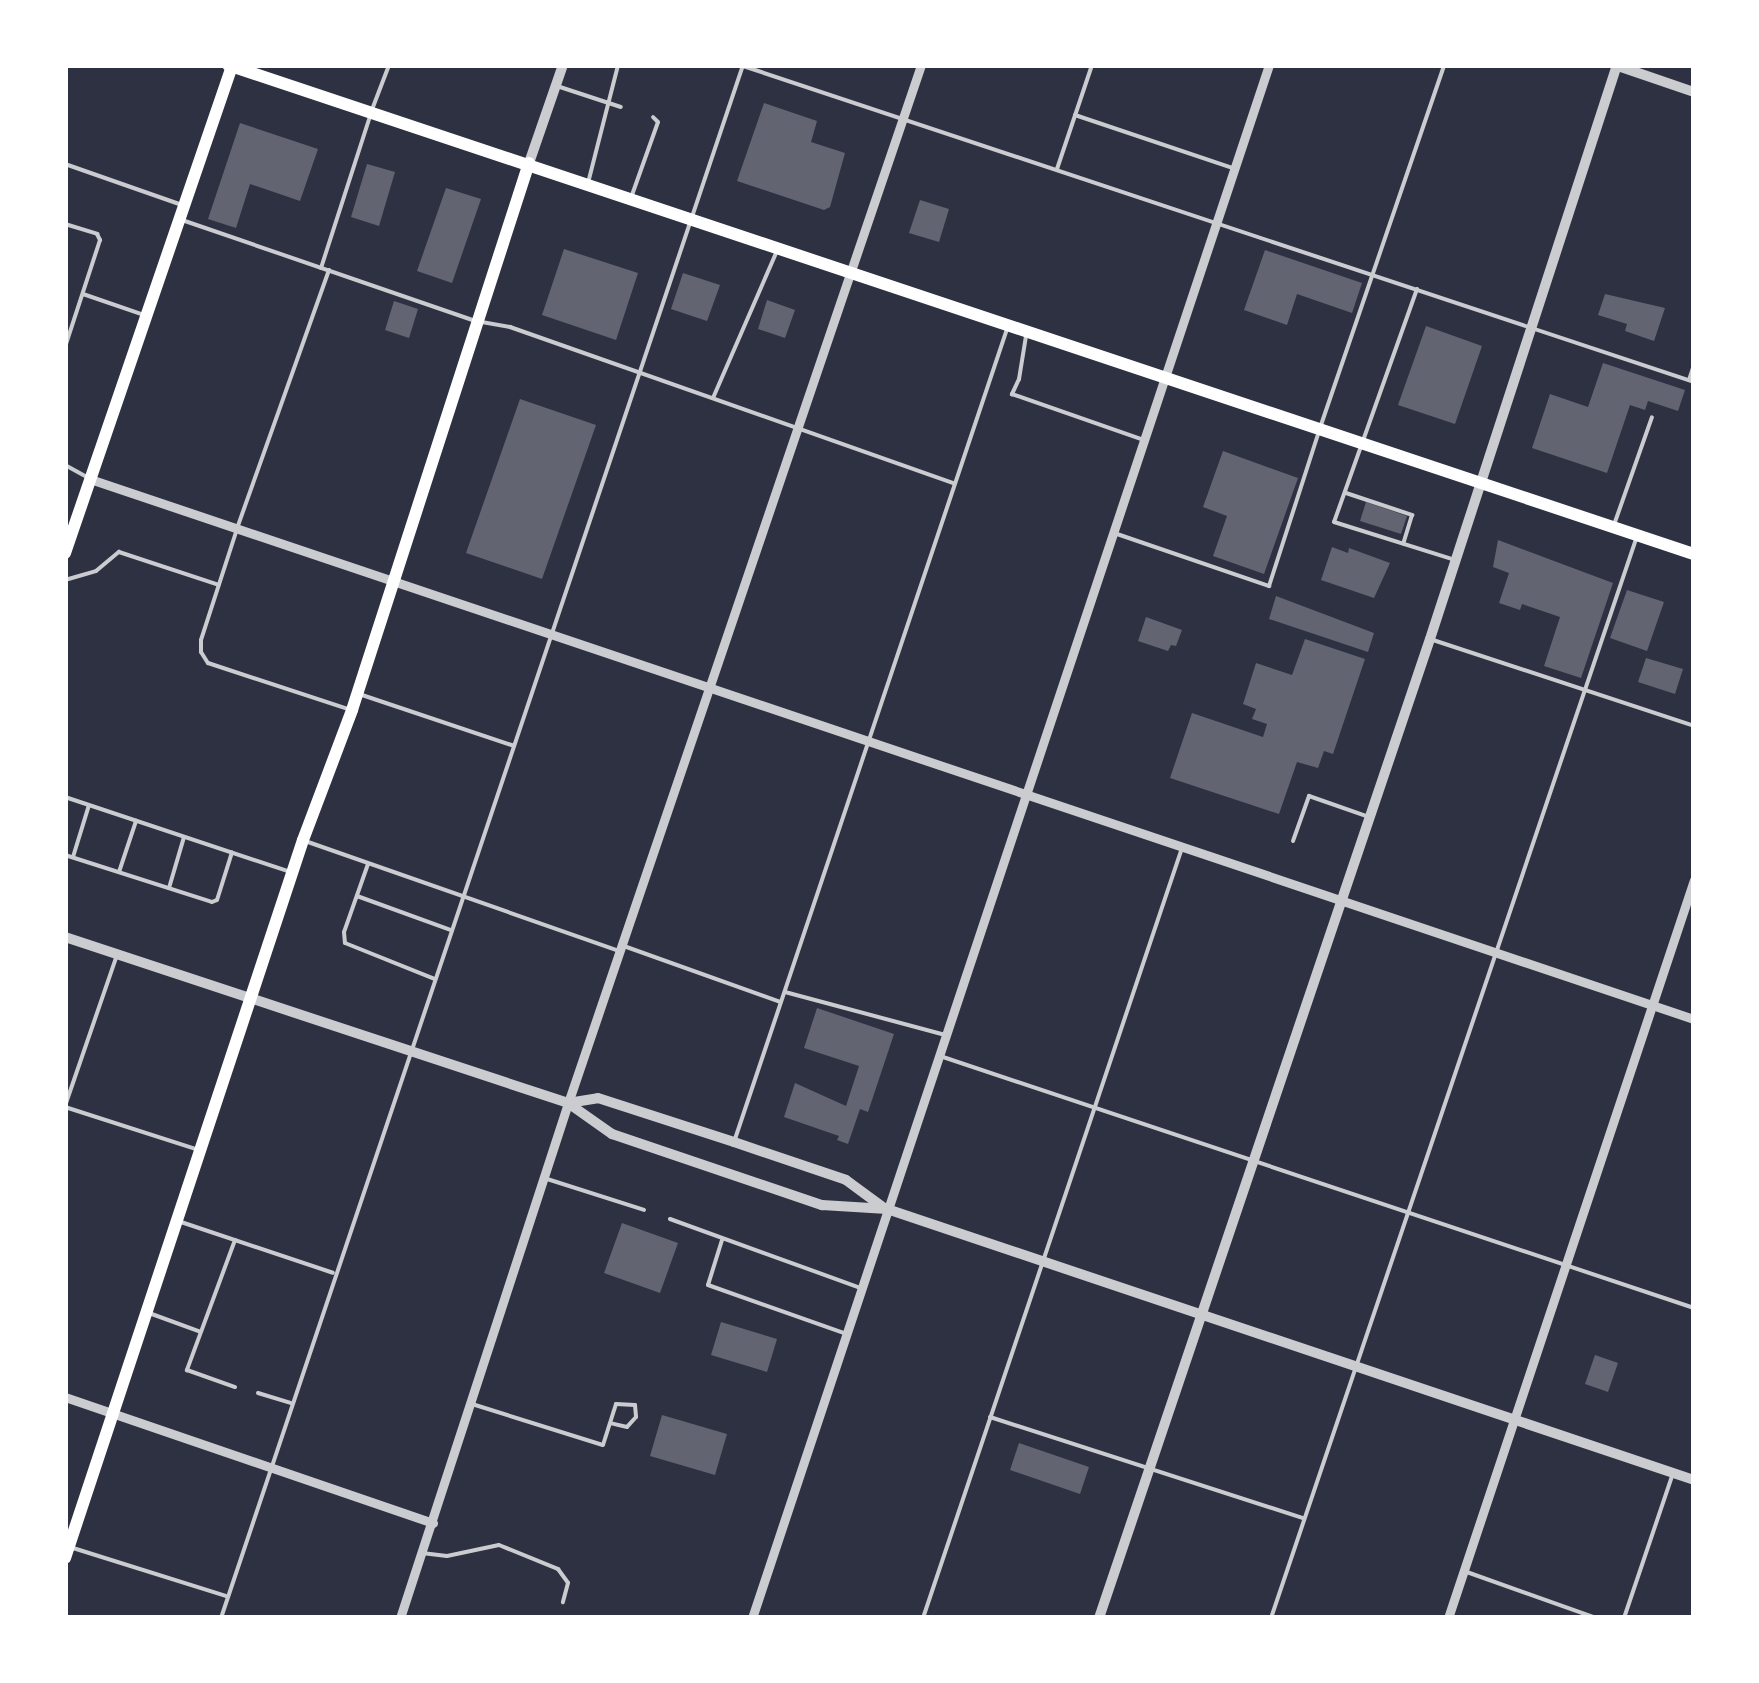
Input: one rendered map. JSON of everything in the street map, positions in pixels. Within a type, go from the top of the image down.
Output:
[{"type":"main road","points":[[65,553],[231,65],[1694,554]]},
{"type":"main road","points":[[67,1552],[292,872],[352,710],[529,163]]},
{"type":"street","points":[[529,163],[563,65]]},
{"type":"street","points":[[400,1618],[568,1103],[922,65]]},
{"type":"street","points":[[752,1618],[1269,65]]},
{"type":"street","points":[[1098,1618],[1430,639],[1616,65],[1694,92]]},
{"type":"street","points":[[90,479],[1694,1018]]},
{"type":"street","points":[[1448,1618],[1694,880]]},
{"type":"street","points":[[65,937],[568,1103],[612,1134],[822,1205],[886,1209],[1694,1480]]},
{"type":"street","points":[[568,1103],[598,1098],[734,1142],[846,1180],[886,1209]]},
{"type":"street","points":[[65,1397],[432,1523]]},
{"type":"lane","points":[[321,268],[389,65]]},
{"type":"lane","points":[[588,183],[602,140],[605,102],[618,65]]},
{"type":"lane","points":[[221,1618],[742,65],[1692,381],[1694,365]]},
{"type":"lane","points":[[1056,169],[1092,65]]},
{"type":"lane","points":[[1115,534],[1268,586],[1444,65]]},
{"type":"lane","points":[[556,86],[621,107]]},
{"type":"lane","points":[[1075,114],[1235,169]]},
{"type":"lane","points":[[632,198],[658,122],[652,117]]},
{"type":"lane","points":[[65,164],[321,268],[476,321],[510,328],[954,484]]},
{"type":"lane","points":[[65,224],[96,234],[100,240],[65,347]]},
{"type":"lane","points":[[713,398],[779,247]]},
{"type":"lane","points":[[329,270],[201,640],[208,664],[352,710]]},
{"type":"lane","points":[[1417,290],[1334,522],[1455,560]]},
{"type":"lane","points":[[83,294],[144,315]]},
{"type":"lane","points":[[734,1142],[1009,324]]},
{"type":"lane","points":[[1028,332],[1019,379],[1012,394],[1145,440]]},
{"type":"lane","points":[[1614,527],[1652,417]]},
{"type":"lane","points":[[65,464],[90,479]]},
{"type":"lane","points":[[1344,492],[1412,515],[1403,544]]},
{"type":"lane","points":[[1271,1618],[1499,954],[1637,534]]},
{"type":"lane","points":[[65,580],[96,570],[119,552],[219,585]]},
{"type":"lane","points":[[1430,639],[1694,726]]},
{"type":"lane","points":[[357,694],[515,747]]},
{"type":"lane","points":[[1293,841],[1309,796],[1370,818]]},
{"type":"lane","points":[[65,797],[292,872]]},
{"type":"lane","points":[[72,857],[90,805]]},
{"type":"lane","points":[[120,872],[136,820]]},
{"type":"lane","points":[[169,888],[184,837]]},
{"type":"lane","points":[[303,840],[780,1002]]},
{"type":"lane","points":[[923,1618],[1182,848]]},
{"type":"lane","points":[[65,854],[215,902],[232,852]]},
{"type":"lane","points":[[368,863],[344,932],[349,946],[436,979]]},
{"type":"lane","points":[[357,896],[452,931]]},
{"type":"lane","points":[[117,954],[65,1106],[200,1150]]},
{"type":"lane","points":[[783,992],[945,1036]]},
{"type":"lane","points":[[938,1056],[1694,1308]]},
{"type":"lane","points":[[544,1178],[644,1210]]},
{"type":"lane","points":[[670,1219],[861,1288]]},
{"type":"lane","points":[[177,1221],[335,1274]]},
{"type":"lane","points":[[234,1240],[188,1370],[236,1387]]},
{"type":"lane","points":[[722,1240],[708,1285],[846,1334]]},
{"type":"lane","points":[[146,1312],[201,1332]]},
{"type":"lane","points":[[258,1393],[291,1403]]},
{"type":"lane","points":[[472,1404],[603,1445],[616,1404],[635,1405],[636,1418],[626,1427],[610,1423]]},
{"type":"lane","points":[[990,1417],[1303,1518]]},
{"type":"lane","points":[[1624,1618],[1673,1473]]},
{"type":"lane","points":[[422,1553],[447,1556],[499,1546],[558,1569],[568,1583],[563,1602]]},
{"type":"lane","points":[[67,1552],[228,1597]]},
{"type":"lane","points":[[1464,1571],[1596,1618]]},
{"type":"building","points":[[764,103],[817,121],[811,142],[845,153],[830,207],[824,210],[737,181]]},
{"type":"building","points":[[240,123],[318,149],[300,201],[250,184],[236,228],[208,219]]},
{"type":"building","points":[[367,164],[395,172],[379,226],[351,217]]},
{"type":"building","points":[[446,188],[481,199],[452,283],[417,271]]},
{"type":"building","points":[[920,200],[949,209],[939,242],[909,233]]},
{"type":"building","points":[[564,249],[638,273],[616,340],[542,315]]},
{"type":"building","points":[[1265,250],[1362,283],[1352,313],[1297,294],[1287,325],[1244,310]]},
{"type":"building","points":[[683,273],[720,285],[707,321],[671,309]]},
{"type":"building","points":[[1605,294],[1665,308],[1654,341],[1625,331],[1627,324],[1598,315]]},
{"type":"building","points":[[767,300],[795,310],[785,338],[758,329]]},
{"type":"building","points":[[394,301],[418,309],[409,338],[385,330]]},
{"type":"building","points":[[1426,326],[1482,346],[1455,424],[1398,405]]},
{"type":"building","points":[[1603,363],[1685,390],[1678,411],[1648,401],[1645,410],[1630,405],[1607,473],[1532,448],[1550,394],[1588,407]]},
{"type":"building","points":[[520,399],[596,425],[542,579],[466,553]]},
{"type":"building","points":[[1223,451],[1298,478],[1264,574],[1213,556],[1227,516],[1203,507]]},
{"type":"building","points":[[1366,502],[1407,516],[1401,534],[1360,521]]},
{"type":"building","points":[[1498,540],[1613,583],[1581,678],[1544,666],[1560,617],[1522,604],[1520,610],[1499,603],[1509,573],[1493,567]]},
{"type":"building","points":[[1332,547],[1348,553],[1349,548],[1390,563],[1374,598],[1321,580]]},
{"type":"building","points":[[1627,590],[1664,602],[1647,651],[1610,638]]},
{"type":"building","points":[[1276,596],[1374,633],[1368,652],[1269,619]]},
{"type":"building","points":[[1146,617],[1182,630],[1176,646],[1171,645],[1168,651],[1138,641]]},
{"type":"building","points":[[1305,639],[1365,659],[1333,754],[1324,751],[1318,768],[1297,762],[1279,814],[1170,778],[1192,713],[1263,737],[1267,724],[1252,719],[1256,709],[1243,704],[1256,663],[1292,675]]},
{"type":"building","points":[[1646,658],[1683,669],[1675,694],[1638,682]]},
{"type":"building","points":[[817,1008],[894,1034],[868,1112],[860,1109],[848,1144],[837,1140],[839,1136],[784,1117],[795,1083],[846,1106],[859,1066],[804,1048]]},
{"type":"building","points":[[622,1223],[678,1243],[660,1293],[604,1273]]},
{"type":"building","points":[[721,1322],[777,1339],[767,1372],[711,1355]]},
{"type":"building","points":[[1595,1355],[1618,1363],[1608,1392],[1585,1384]]},
{"type":"building","points":[[662,1415],[727,1434],[715,1475],[650,1456]]},
{"type":"building","points":[[1019,1443],[1089,1467],[1080,1494],[1010,1470]]}]
